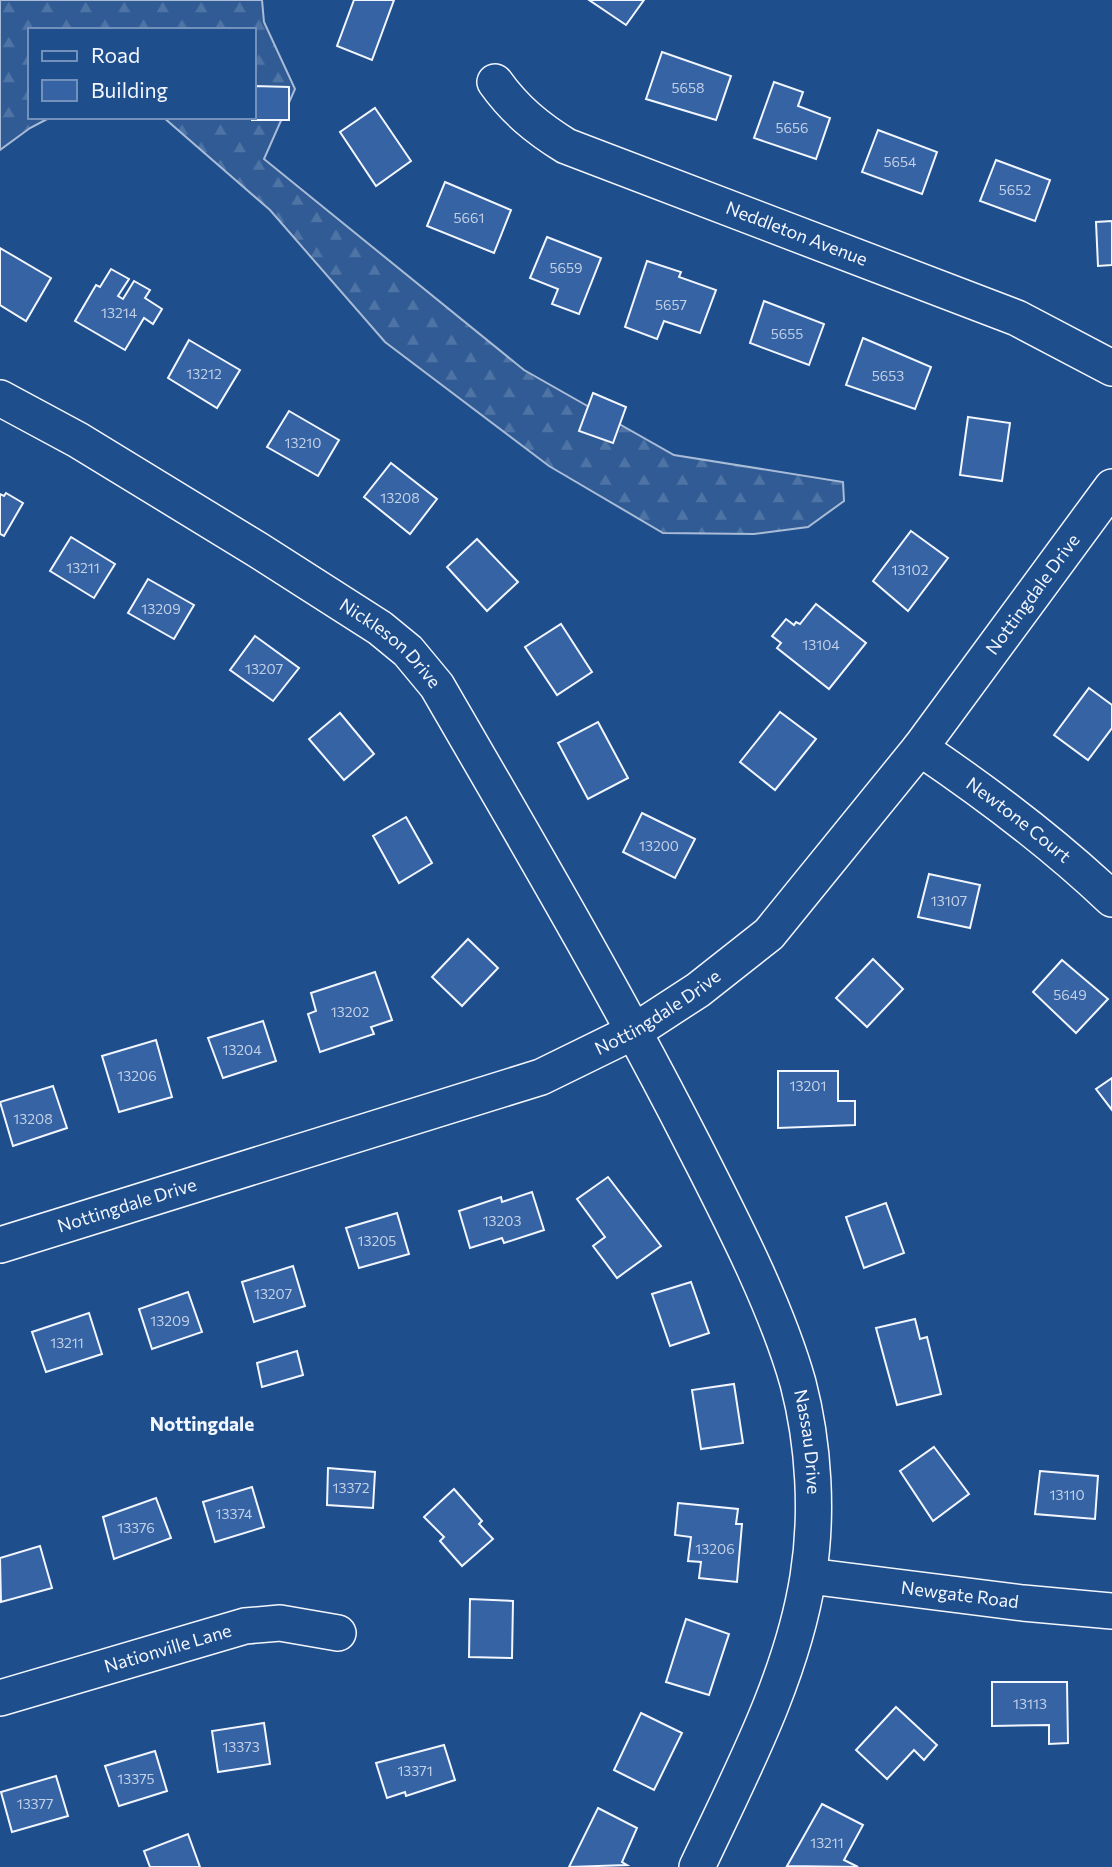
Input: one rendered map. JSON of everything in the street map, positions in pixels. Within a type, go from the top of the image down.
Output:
[{"type":"street","name":"Neddleton Avenue","points":[[495,82],[510,104],[532,125],[566,146],[1017,318],[1112,368]]},
{"type":"street","name":"Nickleson Drive","points":[[0,398],[78,440],[258,550],[380,628],[408,651],[437,686],[635,1031]]},
{"type":"street","name":"Nottingdale Drive","points":[[0,1245],[541,1077],[635,1031],[698,990],[769,934],[920,748],[1112,487]]},
{"type":"street","name":"Newtone Court","points":[[920,748],[999,801],[1073,861],[1112,899]]},
{"type":"street","name":"Nassau Drive","points":[[635,1031],[724,1205],[789,1351],[810,1449],[813,1512],[808,1576],[793,1648],[697,1867]]},
{"type":"street","name":"Newgate Road","points":[[808,1576],[1112,1611]]},
{"type":"street","name":"Nationville Lane","points":[[0,1698],[244,1626],[280,1623],[338,1633]]},
{"type":"green space","points":[[0,0],[262,0],[264,22],[295,89],[264,159],[524,370],[674,455],[843,482],[844,501],[808,527],[754,534],[663,533],[549,466],[385,342],[270,210],[165,119],[256,119],[256,28],[28,28],[28,119],[47,119],[0,150]]},
{"type":"building","points":[[354,0],[394,0],[372,60],[337,46]]},
{"type":"building","points":[[589,0],[644,0],[626,25]]},
{"type":"building","points":[[662,52],[731,76],[716,120],[646,99]]},
{"type":"building","points":[[774,82],[803,92],[798,106],[830,118],[816,159],[754,138]]},
{"type":"building","points":[[256,86],[289,87],[289,120],[252,120],[256,119]]},
{"type":"building","points":[[375,108],[411,161],[376,186],[340,132]]},
{"type":"building","points":[[878,130],[937,152],[922,194],[862,172]]},
{"type":"building","points":[[996,160],[1050,180],[1035,221],[980,201]]},
{"type":"building","points":[[445,182],[511,210],[494,253],[427,226]]},
{"type":"building","points":[[1112,221],[1112,265],[1098,266],[1096,222]]},
{"type":"building","points":[[547,237],[601,258],[579,314],[552,304],[558,289],[530,278]]},
{"type":"building","points":[[0,248],[51,278],[26,321],[0,305]]},
{"type":"building","points":[[647,261],[681,272],[679,277],[716,290],[700,333],[664,321],[657,339],[625,327]]},
{"type":"building","points":[[111,269],[129,279],[118,296],[123,299],[134,281],[150,290],[145,298],[162,309],[153,324],[144,318],[125,350],[75,321],[96,285],[100,287]]},
{"type":"building","points":[[764,301],[824,324],[809,365],[750,343]]},
{"type":"building","points":[[863,338],[931,367],[915,409],[846,385]]},
{"type":"building","points":[[189,340],[240,370],[217,408],[168,378]]},
{"type":"building","points":[[593,393],[626,407],[613,443],[579,431]]},
{"type":"building","points":[[289,411],[339,440],[318,476],[267,447]]},
{"type":"building","points":[[968,417],[1010,423],[1002,481],[960,475]]},
{"type":"building","points":[[391,463],[437,499],[410,534],[364,497]]},
{"type":"building","points":[[6,493],[23,503],[4,536],[0,534],[0,494],[4,496]]},
{"type":"building","points":[[911,531],[948,558],[908,611],[873,581]]},
{"type":"building","points":[[71,537],[115,564],[94,598],[50,571]]},
{"type":"building","points":[[477,539],[518,582],[487,611],[447,567]]},
{"type":"building","points":[[148,579],[194,605],[174,639],[128,613]]},
{"type":"building","points":[[816,604],[866,643],[829,689],[777,648],[781,643],[772,636],[786,619],[794,625],[796,622],[800,624]]},
{"type":"building","points":[[561,624],[592,672],[557,695],[525,647]]},
{"type":"building","points":[[255,636],[299,668],[273,701],[230,670]]},
{"type":"building","points":[[1089,688],[1112,705],[1112,728],[1088,760],[1054,735]]},
{"type":"building","points":[[780,712],[816,739],[775,790],[740,762]]},
{"type":"building","points":[[340,713],[374,754],[344,780],[309,739]]},
{"type":"building","points":[[598,722],[628,778],[588,799],[558,743]]},
{"type":"building","points":[[642,813],[695,839],[675,878],[623,852]]},
{"type":"building","points":[[406,817],[432,863],[399,883],[373,836]]},
{"type":"building","points":[[929,874],[980,885],[970,928],[918,917]]},
{"type":"building","points":[[468,939],[498,968],[462,1006],[432,977]]},
{"type":"building","points":[[873,959],[903,989],[867,1027],[836,998]]},
{"type":"building","points":[[1062,960],[1108,999],[1076,1033],[1033,992]]},
{"type":"building","points":[[375,972],[392,1020],[371,1027],[374,1034],[320,1052],[308,1014],[316,1011],[311,993]]},
{"type":"building","points":[[263,1021],[276,1061],[223,1078],[208,1038]]},
{"type":"building","points":[[156,1040],[172,1097],[119,1112],[102,1056]]},
{"type":"building","points":[[778,1071],[838,1071],[838,1101],[855,1101],[855,1125],[778,1128]]},
{"type":"building","points":[[1112,1078],[1112,1110],[1096,1089]]},
{"type":"building","points":[[53,1086],[67,1128],[13,1146],[0,1102]]},
{"type":"building","points":[[608,1177],[661,1246],[617,1278],[593,1246],[605,1237],[577,1199]]},
{"type":"building","points":[[532,1192],[544,1230],[504,1243],[502,1238],[470,1248],[459,1211],[501,1197],[502,1202]]},
{"type":"building","points":[[886,1203],[904,1253],[864,1268],[846,1217]]},
{"type":"building","points":[[397,1213],[409,1254],[359,1268],[346,1228]]},
{"type":"building","points":[[293,1266],[305,1306],[254,1322],[242,1282]]},
{"type":"building","points":[[691,1282],[709,1333],[670,1346],[652,1294]]},
{"type":"building","points":[[188,1292],[202,1332],[152,1349],[139,1309]]},
{"type":"building","points":[[89,1313],[102,1354],[46,1372],[32,1332]]},
{"type":"building","points":[[915,1319],[920,1339],[927,1337],[941,1394],[897,1405],[876,1328]]},
{"type":"building","points":[[297,1351],[303,1375],[262,1387],[257,1363]]},
{"type":"building","points":[[734,1384],[743,1443],[701,1449],[692,1390]]},
{"type":"building","points":[[934,1447],[969,1494],[933,1521],[900,1471]]},
{"type":"building","points":[[328,1468],[375,1472],[373,1508],[327,1505]]},
{"type":"building","points":[[1040,1471],[1098,1476],[1095,1519],[1035,1514]]},
{"type":"building","points":[[252,1487],[264,1527],[215,1542],[203,1502]]},
{"type":"building","points":[[454,1489],[482,1521],[479,1524],[493,1539],[462,1566],[440,1541],[444,1537],[424,1517]]},
{"type":"building","points":[[156,1498],[171,1538],[114,1559],[103,1517]]},
{"type":"building","points":[[678,1503],[738,1509],[736,1524],[742,1524],[737,1582],[699,1578],[701,1562],[688,1561],[691,1537],[675,1535]]},
{"type":"building","points":[[40,1546],[52,1588],[1,1602],[0,1558]]},
{"type":"building","points":[[470,1599],[513,1601],[512,1658],[469,1657]]},
{"type":"building","points":[[686,1619],[729,1634],[709,1695],[666,1682]]},
{"type":"building","points":[[992,1682],[1067,1682],[1068,1743],[1049,1744],[1049,1725],[992,1726]]},
{"type":"building","points":[[896,1707],[937,1745],[924,1760],[914,1750],[887,1779],[856,1750]]},
{"type":"building","points":[[641,1713],[682,1733],[654,1790],[614,1770]]},
{"type":"building","points":[[264,1723],[270,1764],[218,1772],[212,1731]]},
{"type":"building","points":[[444,1745],[455,1780],[406,1796],[405,1792],[387,1798],[376,1763]]},
{"type":"building","points":[[155,1751],[167,1791],[119,1806],[105,1766]]},
{"type":"building","points":[[56,1776],[68,1816],[12,1832],[1,1792]]},
{"type":"building","points":[[822,1804],[863,1825],[844,1860],[858,1867],[787,1866]]},
{"type":"building","points":[[598,1808],[637,1828],[622,1862],[627,1865],[569,1867]]},
{"type":"building","points":[[188,1834],[200,1867],[150,1867],[144,1851]]},
{"type":"district","name":"Nottingdale","points":[[202,1424]]}]
